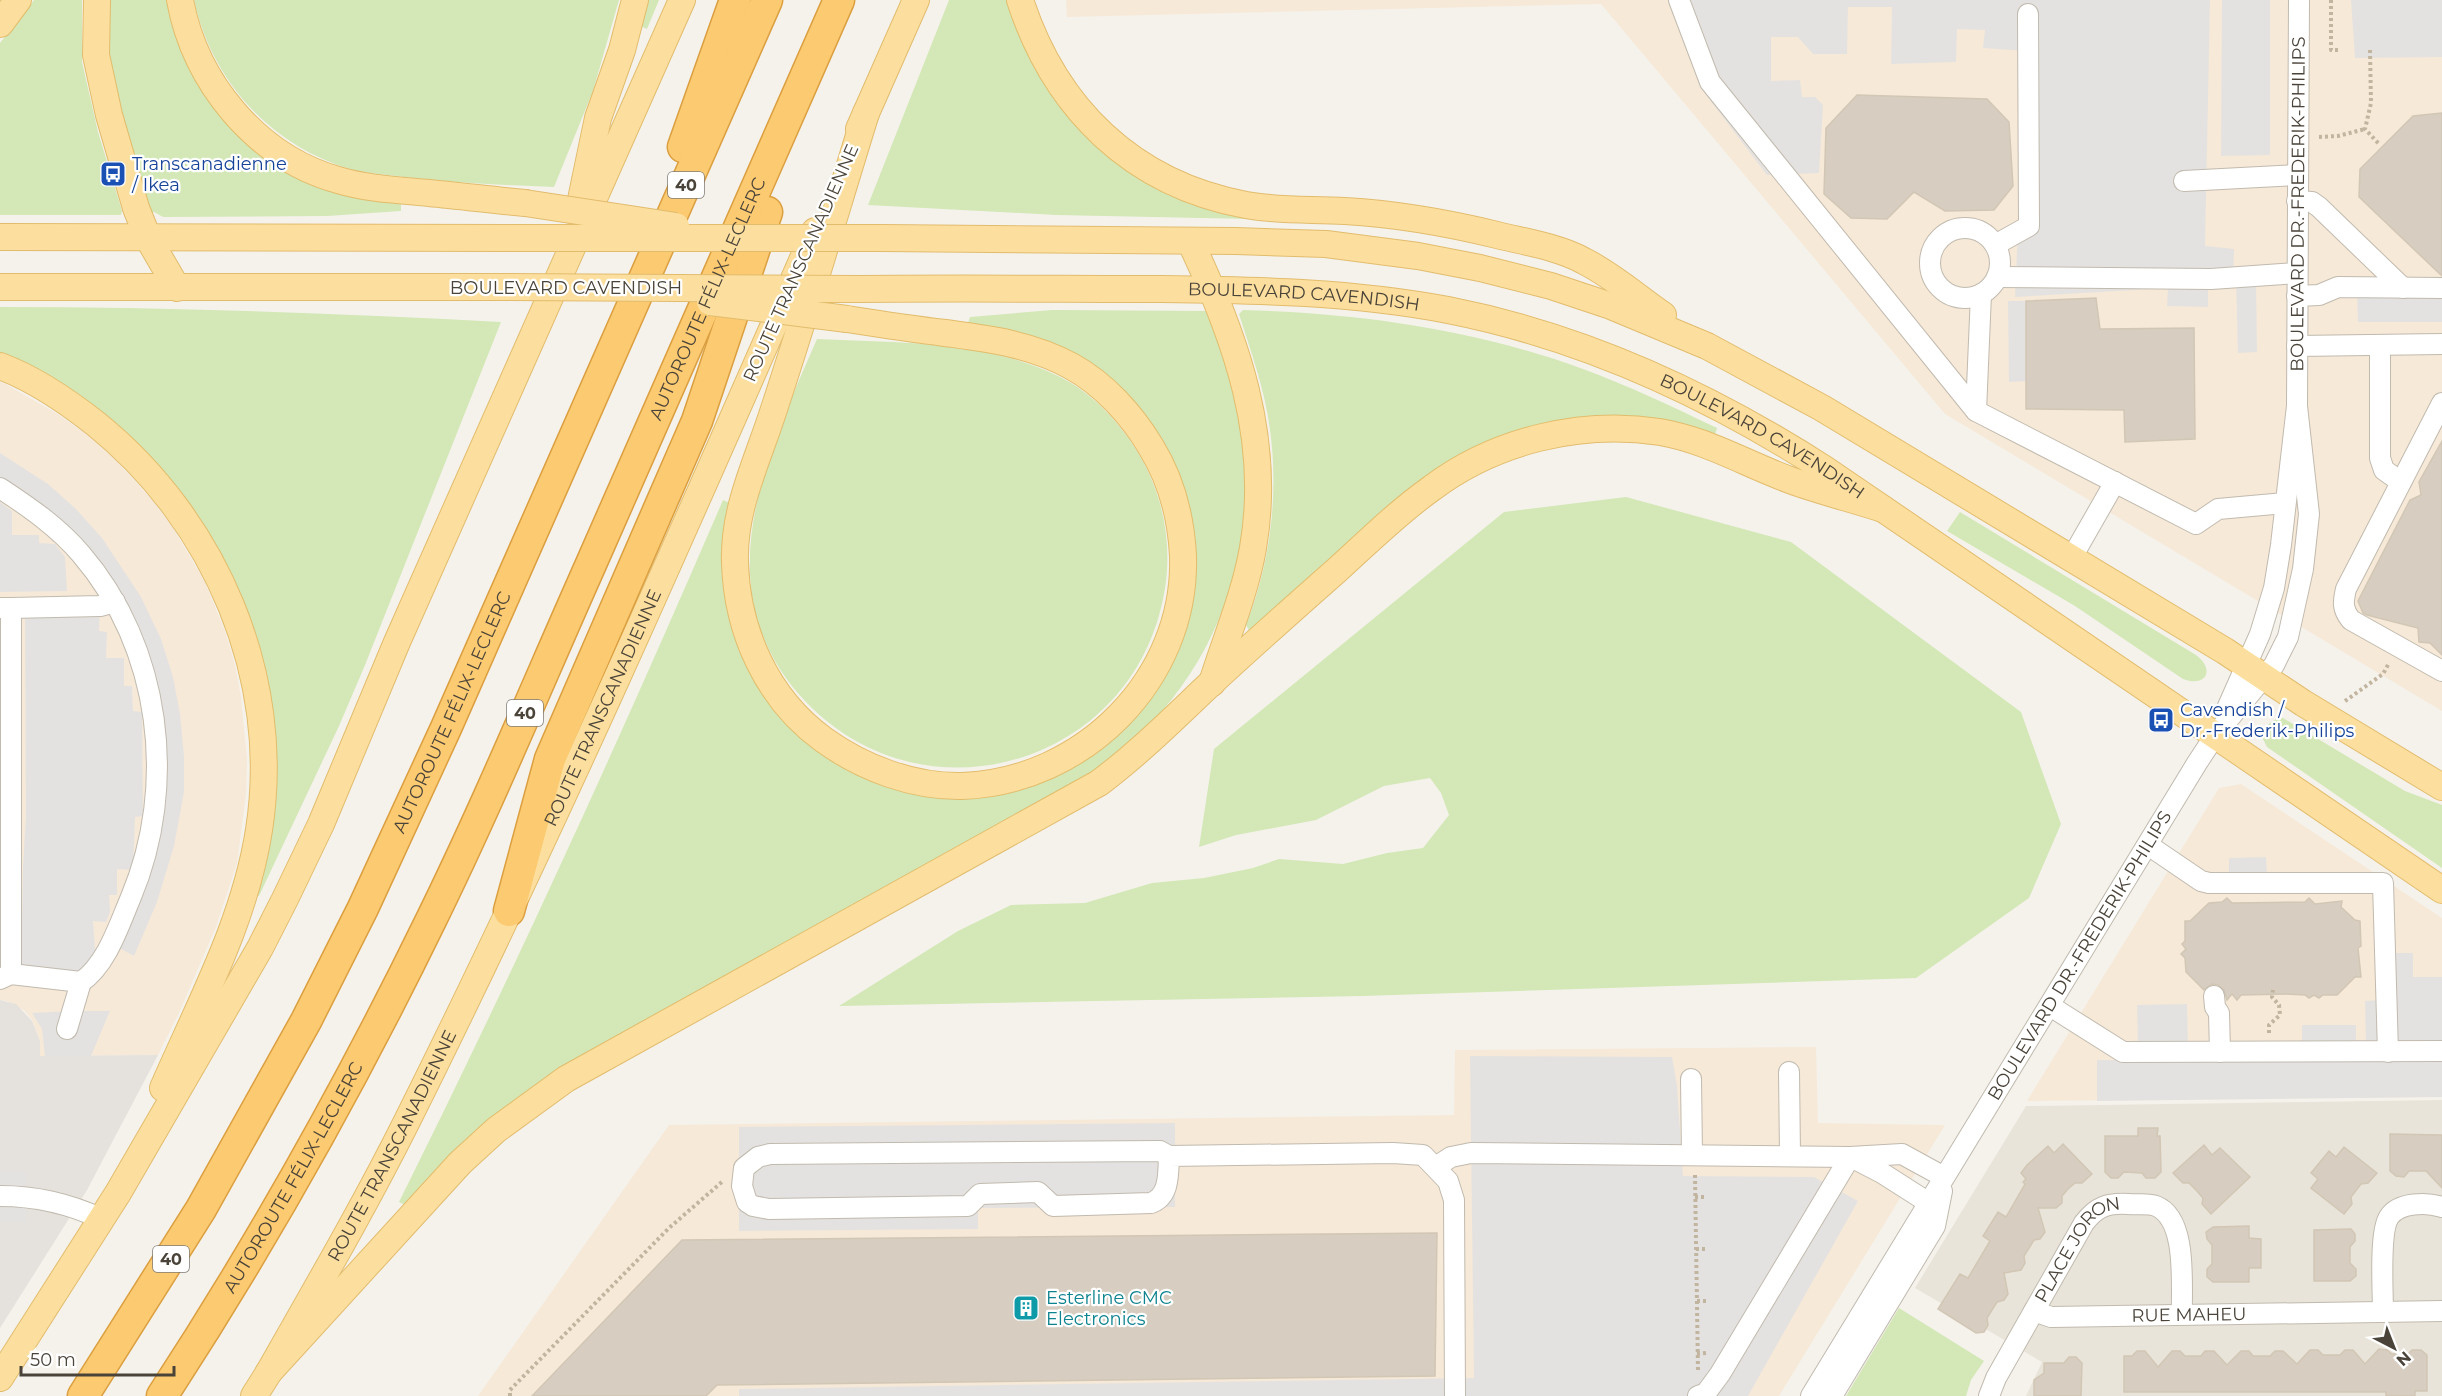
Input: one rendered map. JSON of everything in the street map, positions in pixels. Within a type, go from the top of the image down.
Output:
[{"type":"highway","points":[[604,370],[735,0]]},
{"type":"highway","name":"AUTOROUTE FÉLIX-LECLERC","points":[[83,1396],[201,1209],[335,965],[394,844],[767,0]]},
{"type":"highway","points":[[509,911],[550,759],[697,421],[838,2]]},
{"type":"highway","name":"AUTOROUTE FÉLIX-LECLERC","points":[[162,1396],[233,1284],[313,1147],[431,921],[530,702],[838,2]]},
{"type":"main road","points":[[0,24],[18,0]]},
{"type":"main road","points":[[97,0],[96,55],[101,84],[127,176],[148,238],[177,288]]},
{"type":"main road","points":[[180,0],[192,43],[209,78],[224,100],[255,133],[296,163],[318,174],[362,186],[525,203],[762,239]]},
{"type":"main road","points":[[568,259],[598,118],[625,42],[635,0]]},
{"type":"main road","points":[[0,1378],[118,1193],[260,948],[311,846],[406,621],[682,0]]},
{"type":"main road","name":"ROUTE TRANSCANADIENNE","points":[[254,1396],[406,1123],[509,911],[626,661],[916,0]]},
{"type":"main road","points":[[1020,0],[1038,48],[1048,67],[1082,114],[1125,153],[1169,180],[1220,199],[1247,205],[1406,217],[1478,230],[1551,249],[1584,261],[1707,346]]},
{"type":"main road","points":[[603,288],[847,319],[993,339],[1044,353],[1088,377],[1109,394],[1130,417],[1160,462],[1172,487],[1182,540],[1181,599],[1164,653],[1136,699],[1098,735],[1055,764],[1011,779],[959,786],[931,784],[903,778],[855,760],[817,735],[796,716],[784,701],[763,671],[741,616],[734,560],[740,510],[776,404],[866,113]]},
{"type":"main road","points":[[0,237],[882,238],[1190,241],[1326,244],[1448,261],[1517,277],[1578,295],[1646,319],[1707,346],[1831,414],[2442,788]]},
{"type":"main road","points":[[1190,241],[1226,322],[1255,433],[1258,482],[1252,550],[1212,683]]},
{"type":"main road","name":"BOULEVARD CAVENDISH","points":[[0,287],[1213,289],[1277,291],[1377,299],[1448,310],[1557,338],[1649,373],[1743,418],[1826,470],[2442,890]]},
{"type":"main road","points":[[0,366],[64,400],[90,419],[138,461],[172,501],[196,536],[227,595],[239,624],[257,694],[263,763],[262,794],[259,829],[249,877],[236,918],[118,1193]]},
{"type":"main road","points":[[269,1372],[444,1178],[496,1130],[534,1101],[586,1068],[1100,783],[1130,759],[1398,515],[1434,486],[1488,456],[1546,436],[1612,429],[1661,432],[1713,447],[1788,480],[1883,509]]},
{"type":"street","points":[[1679,0],[1710,82],[1976,411],[2196,524],[2218,509],[2285,503]]},
{"type":"street","name":"BOULEVARD DR.-FREDERIK-PHILIPS","points":[[2255,672],[2281,656],[2299,590],[2307,540],[2308,498],[2297,406],[2299,0]]},
{"type":"street","points":[[1995,245],[2029,226],[2028,14]]},
{"type":"street","points":[[2184,181],[2297,175]]},
{"type":"street","points":[[2297,201],[2312,202],[2319,207],[2403,288]]},
{"type":"street","points":[[1968,227],[1979,230],[1988,236],[2000,255],[1997,277],[1991,287],[1981,294],[1970,298],[1958,298],[1946,293],[1937,285],[1929,263],[1931,251],[1937,240],[1957,228],[1968,227]]},
{"type":"street","points":[[1997,277],[2211,279],[2298,273]]},
{"type":"street","points":[[2297,296],[2319,294],[2338,287],[2442,288]]},
{"type":"street","points":[[1976,411],[1981,294]]},
{"type":"street","points":[[2297,346],[2442,344]]},
{"type":"street","points":[[2380,345],[2379,458],[2384,470],[2401,482]]},
{"type":"street","points":[[2442,403],[2346,589],[2343,609],[2351,620],[2442,671]]},
{"type":"street","name":"BOULEVARD DR.-FREDERIK-PHILIPS","points":[[1811,1396],[2255,672],[2260,634],[2274,588],[2297,406]]},
{"type":"street","points":[[2071,559],[2115,482]]},
{"type":"street","points":[[0,488],[44,518],[67,538],[98,575],[115,602],[135,646],[152,712],[158,773],[156,802],[148,849],[133,891],[98,966],[81,982],[67,1029]]},
{"type":"street","points":[[81,982],[5,976],[5,608],[100,606],[115,602]]},
{"type":"street","points":[[2148,845],[2170,857],[2201,880],[2209,882],[2382,883]]},
{"type":"street","points":[[2388,1052],[2382,883],[2399,861]]},
{"type":"street","points":[[2214,996],[2215,1007],[2219,1013],[2220,1052]]},
{"type":"street","points":[[2050,1005],[2123,1052],[2442,1051]]},
{"type":"street","points":[[1789,1072],[1790,1155]]},
{"type":"street","points":[[1691,1079],[1693,1162]]},
{"type":"street","points":[[1169,1156],[1165,1190],[1157,1201],[1151,1203],[1053,1206],[1038,1192],[980,1194],[968,1206],[769,1209],[753,1206],[747,1202],[742,1186],[744,1168],[758,1157],[770,1154],[1160,1151],[1169,1156],[1414,1153],[1424,1155],[1437,1166],[1452,1190],[1455,1208],[1455,1396]]},
{"type":"street","points":[[1437,1166],[1451,1157],[1471,1154],[1693,1162],[1790,1155],[1902,1154],[1944,1177]]},
{"type":"street","points":[[1850,1156],[1929,1203]]},
{"type":"street","points":[[1698,1396],[1706,1393],[1720,1374],[1850,1156]]},
{"type":"street","name":"BOULEVARD DR.-FREDERIK-PHILIPS","points":[[1832,1396],[1935,1226],[1944,1177]]},
{"type":"street","points":[[0,1196],[43,1199],[82,1209],[102,1219]]},
{"type":"street","name":"PLACE JORON","points":[[2034,1311],[2084,1223],[2100,1207],[2113,1203],[2155,1205],[2166,1212],[2175,1225],[2179,1240],[2182,1314]]},
{"type":"street","points":[[2383,1312],[2384,1231],[2388,1218],[2396,1210],[2409,1206],[2426,1204],[2442,1207]]},
{"type":"street","points":[[1989,1396],[1996,1378],[2034,1311]]},
{"type":"street","name":"RUE MAHEU","points":[[2034,1311],[2051,1317],[2442,1311]]},
{"type":"path","points":[[2331,0],[2331,50],[2339,50]]},
{"type":"path","points":[[2365,129],[2371,103],[2370,50]]},
{"type":"path","points":[[2319,137],[2338,136],[2365,129]]},
{"type":"path","points":[[2365,129],[2379,144]]},
{"type":"path","points":[[2345,701],[2383,674],[2393,657]]},
{"type":"path","points":[[2269,1025],[2280,1015],[2279,1005],[2272,997],[2273,990]]},
{"type":"path","points":[[1693,1162],[1698,1396]]},
{"type":"path","points":[[510,1396],[510,1390],[669,1228],[721,1181],[731,1177]]},
{"type":"path","points":[[1695,1197],[1704,1197]]},
{"type":"path","points":[[1696,1249],[1706,1249]]},
{"type":"path","points":[[1697,1301],[1707,1301]]},
{"type":"path","points":[[1698,1354],[1707,1353]]},
{"type":"shaded area","points":[[1066,0],[2442,0],[2442,711],[1945,414],[1601,4],[1067,17]]},
{"type":"shaded area","points":[[1672,0],[2210,0],[2205,246],[2234,249],[2233,286],[2208,288],[2208,307],[2167,306],[2168,288],[2015,297],[2026,51],[1983,48],[1985,30],[1957,29],[1956,62],[1891,64],[1892,7],[1848,7],[1847,54],[1813,54],[1798,37],[1771,37],[1771,81],[1800,80],[1802,97],[1815,97],[1823,105],[1819,173],[1767,175],[1700,87]]},
{"type":"shaded area","points":[[2222,0],[2270,0],[2270,155],[2221,156]]},
{"type":"shaded area","points":[[2351,0],[2442,0],[2442,57],[2355,58]]},
{"type":"shaded area","points":[[2236,281],[2256,281],[2257,352],[2238,353]]},
{"type":"shaded area","points":[[2442,289],[2442,322],[2358,322],[2357,290]]},
{"type":"shaded area","points":[[2008,301],[2027,301],[2028,381],[2009,382]]},
{"type":"shaded area","points":[[0,381],[56,413],[82,431],[112,456],[152,500],[170,523],[205,582],[226,634],[235,665],[241,697],[247,759],[246,795],[237,863],[216,927],[158,1055],[40,1056],[40,1041],[32,1020],[25,1011],[7,1001],[0,1000]]},
{"type":"shaded area","points":[[0,453],[48,484],[76,509],[102,538],[141,597],[161,639],[173,677],[180,714],[184,756],[184,792],[174,846],[157,902],[134,956],[110,943],[133,891],[157,748],[111,595],[0,488]]},
{"type":"shaded area","points":[[0,502],[12,511],[12,535],[39,535],[39,543],[55,544],[65,557],[67,591],[0,592]]},
{"type":"shaded area","points":[[100,606],[99,631],[107,632],[106,658],[124,658],[124,686],[132,686],[133,711],[142,712],[143,816],[135,817],[133,870],[117,869],[117,895],[109,895],[110,912],[106,922],[93,921],[95,950],[88,977],[21,975],[26,817],[25,607]]},
{"type":"shaded area","points":[[2241,784],[2442,918],[2442,1097],[2027,1101],[2219,788]]},
{"type":"shaded area","points":[[2266,857],[2267,874],[2229,874],[2229,858]]},
{"type":"shaded area","points":[[2382,953],[2413,953],[2413,977],[2442,977],[2442,1097],[2097,1101],[2097,1060],[2114,1060],[2115,1052],[2138,1051],[2137,1005],[2187,1004],[2188,1045],[2302,1043],[2302,1025],[2356,1025],[2356,1043],[2366,1043],[2365,1001],[2382,1000]]},
{"type":"shaded area","points":[[0,1000],[16,1004],[32,1021],[40,1041],[40,1056],[158,1055],[87,1190],[0,1328]]},
{"type":"shaded area","points":[[110,1011],[91,1056],[45,1056],[42,1029],[32,1013]]},
{"type":"shaded area","points":[[1816,1047],[1818,1123],[1945,1125],[1779,1396],[478,1396],[669,1125],[1454,1115],[1455,1050]]},
{"type":"shaded area","points":[[1470,1056],[1672,1057],[1677,1086],[1683,1176],[1814,1177],[1858,1201],[1748,1396],[739,1396],[739,1389],[1474,1378]]},
{"type":"shaded area","points":[[2442,1100],[2442,1396],[2026,1396],[2042,1362],[1915,1288],[2026,1106]]},
{"type":"shaded area","points":[[1175,1123],[1175,1207],[978,1208],[978,1229],[739,1231],[739,1127]]},
{"type":"shaded area","points":[[0,1172],[26,1172],[26,1222],[0,1222]]},
{"type":"green space","points":[[34,0],[82,0],[82,62],[98,132],[122,211],[121,215],[0,215],[0,43]]},
{"type":"green space","points":[[107,0],[169,0],[205,92],[368,199],[401,204],[401,211],[327,216],[163,217],[154,212],[150,214],[116,101],[106,38]]},
{"type":"green space","points":[[194,0],[619,0],[593,91],[554,187],[460,182],[370,173],[350,169],[321,158],[294,144],[249,106],[230,83],[203,30]]},
{"type":"green space","points":[[646,0],[659,0],[647,29],[640,26]]},
{"type":"green space","points":[[949,0],[1009,0],[1030,55],[1061,106],[1250,216],[1250,219],[1056,215],[868,205]]},
{"type":"green space","points":[[0,307],[250,311],[501,322],[365,665],[339,726],[259,896],[255,895],[258,656],[254,630],[245,605],[214,545],[192,509],[138,446],[74,393],[0,352]]},
{"type":"green space","points":[[1052,310],[1211,311],[1229,368],[1242,426],[1246,466],[1246,505],[1241,545],[1232,584],[1201,657],[1179,690],[1146,728],[1095,772],[534,1086],[466,1141],[405,1205],[399,1202],[566,853],[723,500],[730,503],[749,667],[906,789],[1068,767],[1189,614],[1194,574],[1185,497],[1060,347],[1019,332],[968,323],[970,317]]},
{"type":"green space","points":[[1243,310],[1372,319],[1500,343],[1583,369],[1717,428],[1715,435],[1516,433],[1250,632],[1246,625],[1267,554],[1273,504],[1273,455],[1265,400],[1239,314]]},
{"type":"green space","points":[[817,339],[940,346],[1001,356],[1030,364],[1071,383],[1094,400],[1115,421],[1140,456],[1155,489],[1164,523],[1167,541],[1167,576],[1164,594],[1145,653],[1112,700],[1068,736],[1018,759],[963,767],[908,761],[854,740],[806,702],[774,660],[756,615],[750,570],[753,523],[763,476],[779,430]]},
{"type":"green space","points":[[1626,497],[1791,542],[2021,712],[2061,824],[2029,898],[1916,978],[1363,996],[839,1006],[958,931],[1011,905],[1085,903],[1152,883],[1204,878],[1253,868],[1279,859],[1343,864],[1387,853],[1423,848],[1449,815],[1441,793],[1430,778],[1384,786],[1316,820],[1236,835],[1199,847],[1214,749],[1504,512]]},
{"type":"green space","points":[[1960,512],[2196,655],[2205,666],[2206,676],[2198,681],[2183,679],[2075,606],[1947,531]]},
{"type":"green space","points":[[2283,718],[2405,791],[2442,805],[2442,868],[2267,747],[2263,739],[2266,726],[2276,719]]},
{"type":"green space","points":[[1899,1308],[1984,1361],[1971,1380],[1966,1396],[1846,1396]]},
{"type":"building","points":[[1857,95],[1987,99],[2009,122],[2013,186],[1994,210],[1945,211],[1914,192],[1887,219],[1851,218],[1824,194],[1826,128]]},
{"type":"building","points":[[2442,113],[2442,276],[2359,197],[2360,169],[2413,116]]},
{"type":"building","points":[[2096,298],[2100,329],[2194,328],[2195,439],[2125,442],[2124,410],[2026,409],[2026,301]]},
{"type":"building","points":[[2442,441],[2442,655],[2430,643],[2419,642],[2418,628],[2367,615],[2363,613],[2358,601],[2410,500],[2421,495],[2419,482]]},
{"type":"building","points":[[2227,898],[2232,903],[2305,902],[2309,898],[2315,904],[2342,901],[2341,907],[2355,920],[2360,921],[2361,946],[2358,948],[2361,977],[2355,977],[2337,995],[2323,995],[2319,998],[2314,995],[2309,998],[2305,995],[2286,994],[2241,995],[2237,1000],[2232,994],[2227,1000],[2224,990],[2218,985],[2212,984],[2204,990],[2186,972],[2185,958],[2181,954],[2186,949],[2182,944],[2185,941],[2185,921],[2190,921],[2209,903],[2222,902]]},
{"type":"building","points":[[2138,1128],[2158,1128],[2161,1172],[2155,1178],[2146,1178],[2142,1173],[2124,1172],[2118,1178],[2111,1178],[2105,1172],[2105,1136],[2138,1136]]},
{"type":"building","points":[[2390,1134],[2442,1135],[2442,1188],[2426,1171],[2409,1171],[2404,1177],[2396,1176],[2390,1171]]},
{"type":"building","points":[[2063,1144],[2092,1174],[2082,1183],[2075,1183],[2068,1189],[2062,1196],[2062,1203],[2056,1208],[2038,1208],[2045,1232],[2040,1239],[2034,1240],[2024,1256],[2025,1263],[2021,1270],[2004,1273],[2008,1294],[2004,1300],[1997,1302],[1987,1318],[1988,1325],[1984,1332],[1976,1333],[1938,1309],[1960,1274],[1968,1278],[1990,1241],[1983,1236],[1998,1212],[2006,1217],[2025,1184],[2023,1182],[2026,1179],[2021,1173],[2027,1165],[2048,1146],[2054,1153]]},
{"type":"building","points":[[2204,1145],[2212,1155],[2220,1148],[2250,1177],[2211,1214],[2202,1204],[2203,1198],[2196,1190],[2189,1183],[2183,1183],[2173,1173]]},
{"type":"building","points":[[2344,1147],[2377,1173],[2368,1183],[2361,1184],[2351,1197],[2352,1204],[2344,1214],[2311,1188],[2318,1179],[2311,1173],[2329,1151],[2336,1157]]},
{"type":"building","points":[[2249,1226],[2249,1238],[2261,1239],[2261,1268],[2249,1268],[2249,1282],[2213,1282],[2207,1277],[2207,1269],[2212,1264],[2212,1245],[2207,1239],[2206,1232],[2213,1227]]},
{"type":"building","points":[[2351,1229],[2355,1234],[2355,1241],[2350,1247],[2350,1263],[2356,1269],[2356,1276],[2350,1281],[2314,1281],[2314,1230]]},
{"type":"building","name":"Esterline CMC Electronics","points":[[1437,1233],[1435,1376],[717,1385],[706,1396],[532,1396],[682,1240]]},
{"type":"building","points":[[2379,1349],[2387,1350],[2392,1354],[2408,1354],[2412,1350],[2421,1350],[2427,1355],[2427,1391],[2415,1391],[2415,1396],[2386,1396],[2386,1392],[2124,1392],[2124,1356],[2132,1356],[2137,1351],[2145,1351],[2158,1367],[2172,1351],[2180,1351],[2185,1356],[2201,1356],[2205,1351],[2214,1351],[2227,1365],[2241,1351],[2249,1351],[2253,1356],[2270,1356],[2275,1351],[2283,1351],[2297,1364],[2310,1350],[2318,1350],[2323,1355],[2340,1355],[2345,1350],[2353,1350],[2365,1364]]},
{"type":"building","points":[[2069,1357],[2076,1357],[2082,1363],[2081,1396],[2034,1396],[2034,1380],[2044,1373],[2044,1363],[2064,1363]]},
{"type":"place","name":"Transcanadienne / Ikea","points":[[113,174]]},
{"type":"place","name":"Cavendish / Dr.-Frederik-Philips","points":[[2161,720]]},
{"type":"place","name":"Esterline CMC Electronics","points":[[1026,1308]]}]
